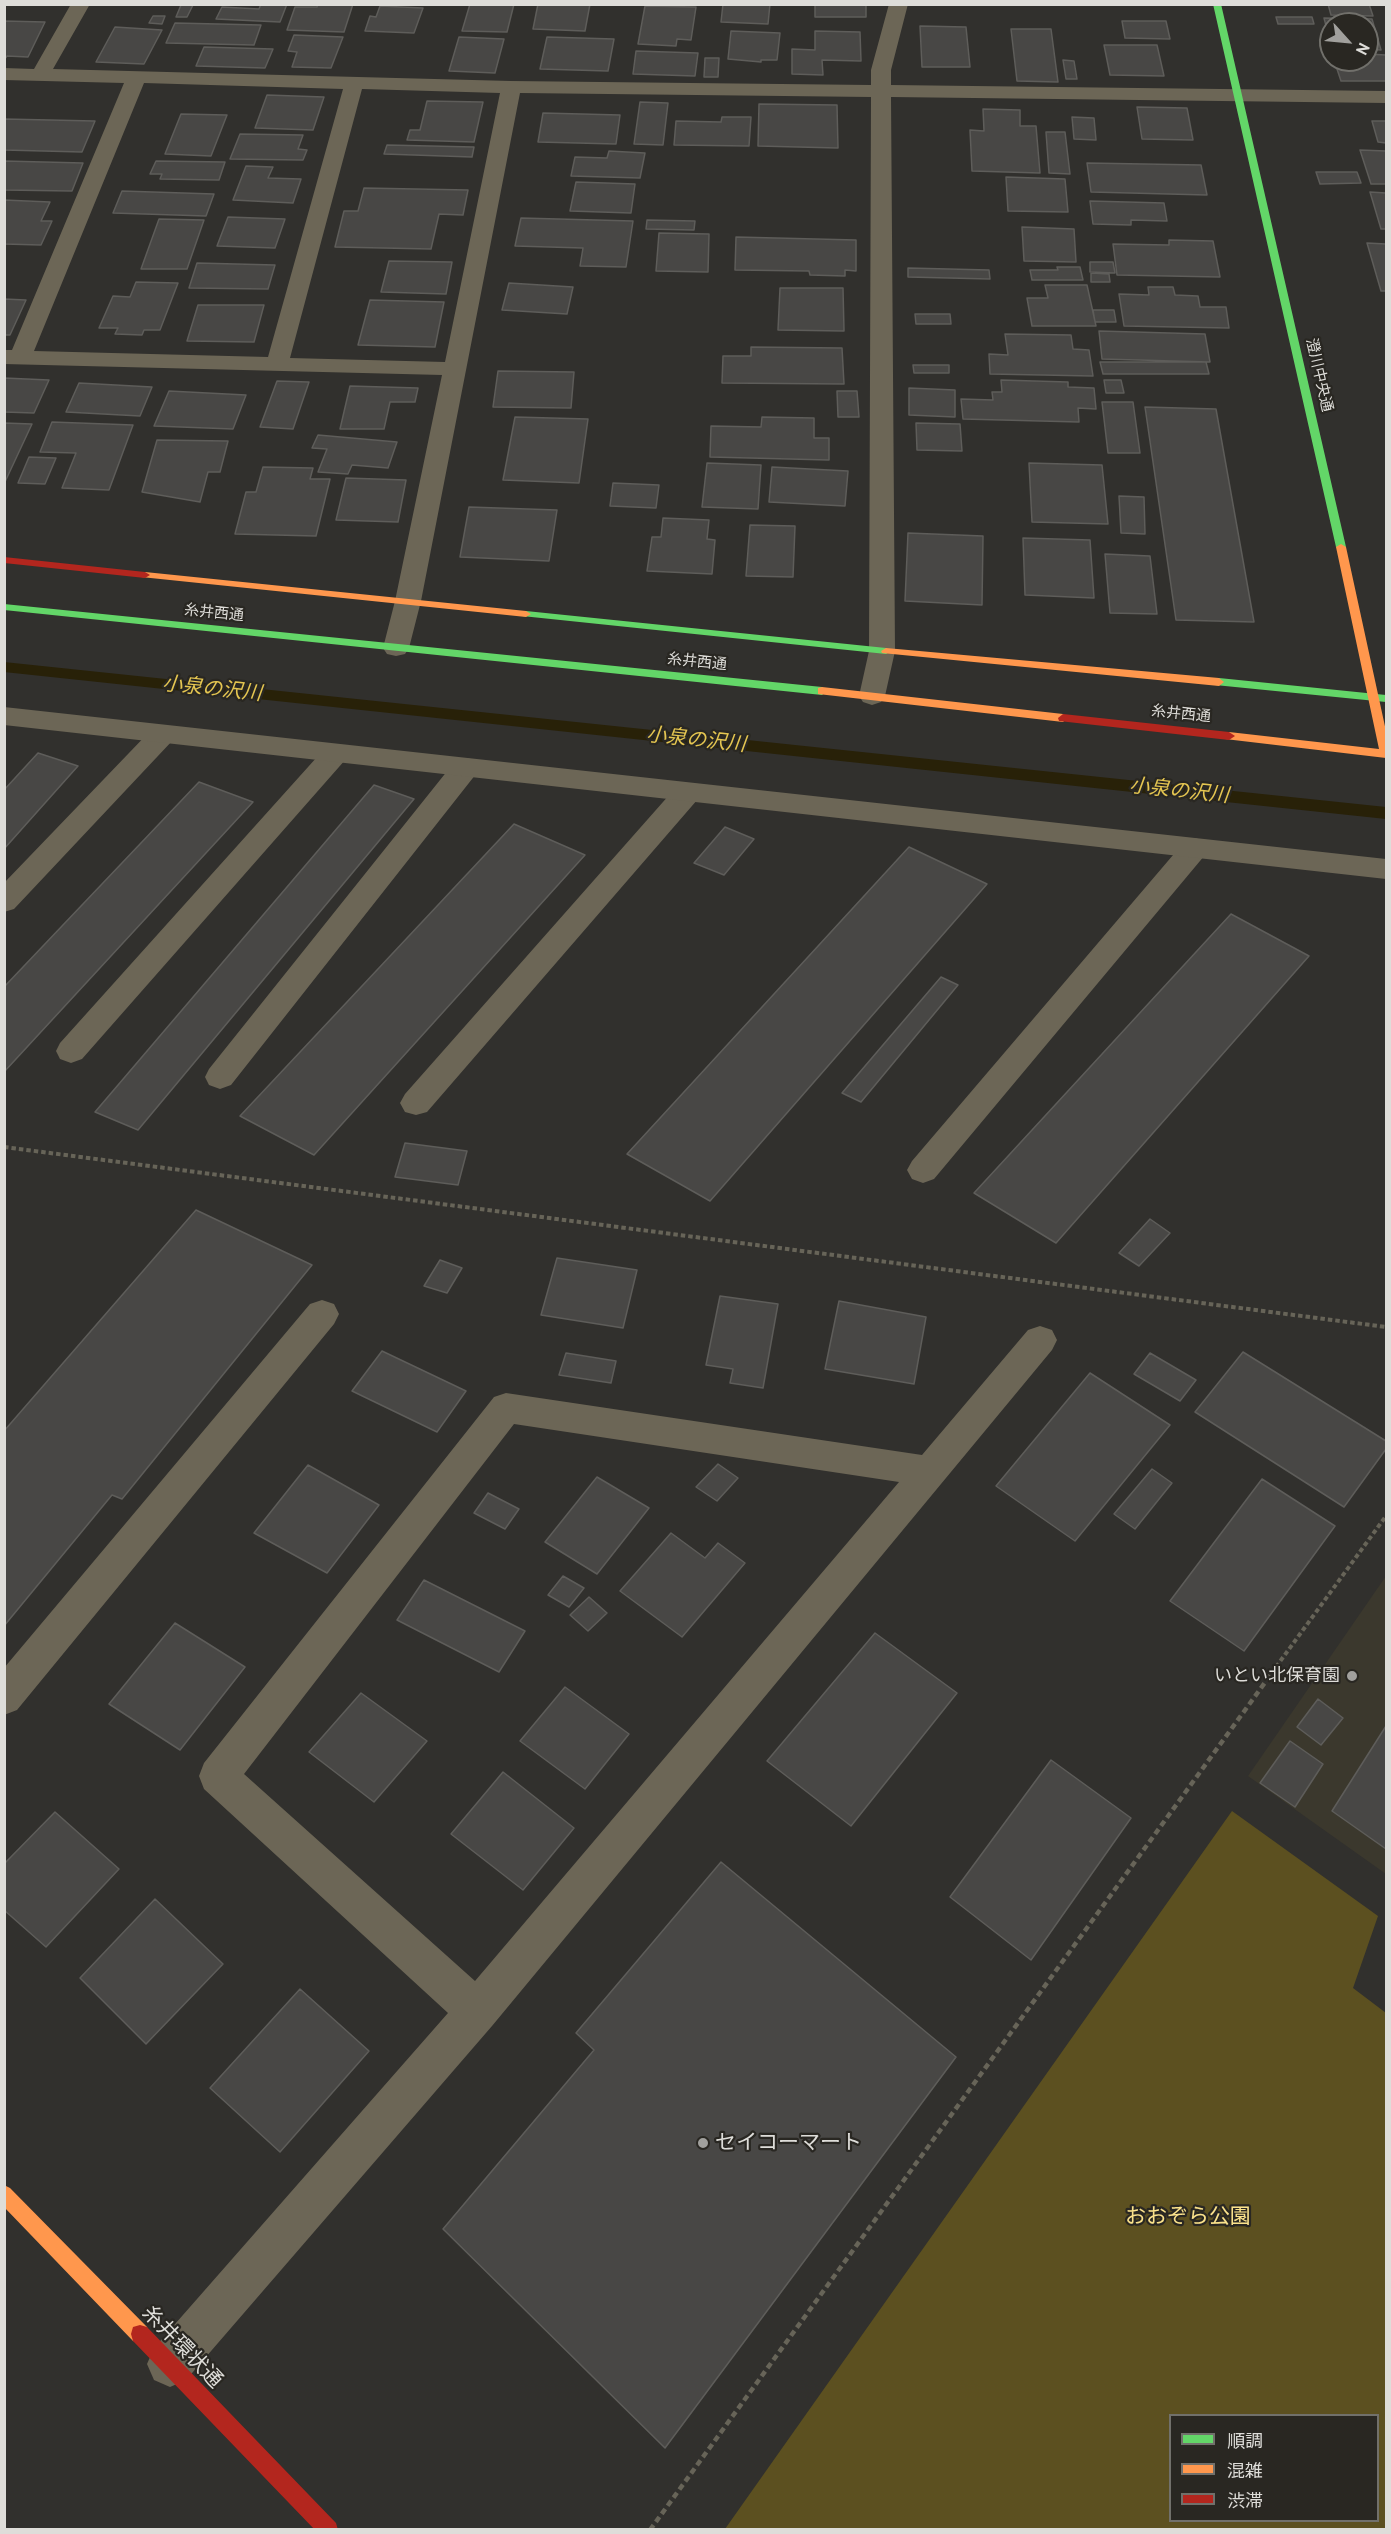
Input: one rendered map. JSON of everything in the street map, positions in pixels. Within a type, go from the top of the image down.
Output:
[{"type":"street","points":[[40,75],[81,4]]},
{"type":"street","points":[[872,696],[882,651],[881,70],[899,4]]},
{"type":"street","name":"澄川中央通","points":[[1217,4],[1380,699],[1386,754]]},
{"type":"street","points":[[4,74],[511,87],[1386,97]]},
{"type":"street","points":[[136,78],[12,358],[456,369]]},
{"type":"street","points":[[276,364],[354,83]]},
{"type":"street","points":[[396,648],[408,601],[456,369],[511,87]]},
{"type":"street","name":"糸井西通","points":[[4,560],[882,651],[1380,699]]},
{"type":"street","name":"糸井西通","points":[[4,607],[872,696],[1386,754]]},
{"type":"street","points":[[4,716],[1386,869]]},
{"type":"street","points":[[4,902],[163,734]]},
{"type":"street","points":[[71,1051],[336,753]]},
{"type":"street","points":[[220,1077],[466,767]]},
{"type":"street","points":[[416,1104],[688,792]]},
{"type":"street","points":[[923,1170],[1195,848]]},
{"type":"street","points":[[4,1697],[322,1314]]},
{"type":"street","points":[[170,2364],[477,2011],[1040,1340]]},
{"type":"street","points":[[477,2011],[218,1776],[506,1408],[929,1471]]},
{"type":"street","name":"糸井環状通","points":[[4,2194],[329,2529]]},
{"type":"path","points":[[4,1147],[1386,1327]]},
{"type":"path","points":[[650,2529],[1386,1516]]},
{"type":"shaded area","name":"いとい北保育園","points":[[1386,1576],[1386,1874],[1248,1776]]},
{"type":"green space","name":"おおぞら公園","points":[[1232,1811],[1378,1916],[1353,1988],[1386,2013],[1386,2529],[725,2529]]},
{"type":"building","points":[[261,4],[287,4],[280,22],[216,19],[222,7],[259,9]]},
{"type":"building","points":[[318,4],[353,4],[344,32],[287,30],[295,7],[317,7]]},
{"type":"building","points":[[470,4],[514,4],[507,32],[462,31]]},
{"type":"building","points":[[538,4],[590,4],[585,31],[533,29]]},
{"type":"building","points":[[723,4],[770,4],[768,24],[721,22]]},
{"type":"building","points":[[815,4],[866,4],[866,17],[815,17]]},
{"type":"building","points":[[1328,4],[1369,4],[1372,12],[1330,12]]},
{"type":"building","points":[[181,5],[193,5],[187,17],[176,17]]},
{"type":"building","points":[[380,6],[423,8],[414,33],[365,31],[370,16],[376,17]]},
{"type":"building","points":[[645,6],[696,7],[691,40],[677,39],[676,46],[638,44]]},
{"type":"building","points":[[153,16],[165,16],[162,24],[149,23]]},
{"type":"building","points":[[1276,17],[1312,17],[1314,24],[1278,24]]},
{"type":"building","points":[[4,21],[45,22],[28,57],[7,56],[4,60]]},
{"type":"building","points":[[1122,21],[1166,21],[1170,39],[1125,38]]},
{"type":"building","points":[[175,23],[261,25],[254,45],[166,43]]},
{"type":"building","points":[[920,26],[966,27],[970,67],[922,67]]},
{"type":"building","points":[[115,27],[162,30],[144,64],[96,62]]},
{"type":"building","points":[[1011,29],[1051,29],[1058,82],[1017,81]]},
{"type":"building","points":[[731,31],[780,33],[777,60],[761,60],[761,62],[728,59]]},
{"type":"building","points":[[815,31],[860,32],[861,61],[822,60],[823,75],[792,74],[792,49],[815,50]]},
{"type":"building","points":[[294,35],[343,37],[331,68],[292,67],[297,52],[288,51]]},
{"type":"building","points":[[459,37],[504,39],[495,73],[449,71]]},
{"type":"building","points":[[547,37],[614,39],[608,71],[540,69]]},
{"type":"building","points":[[1104,45],[1157,45],[1164,76],[1110,75]]},
{"type":"building","points":[[204,47],[273,49],[265,68],[196,66]]},
{"type":"building","points":[[636,51],[698,53],[695,76],[633,74]]},
{"type":"building","points":[[1379,55],[1386,55],[1386,81],[1341,81],[1338,72],[1379,72]]},
{"type":"building","points":[[705,58],[719,58],[718,77],[704,77]]},
{"type":"building","points":[[1063,60],[1074,61],[1077,79],[1066,79]]},
{"type":"building","points":[[267,95],[324,97],[313,130],[255,128]]},
{"type":"building","points":[[427,101],[483,102],[474,142],[407,140],[410,130],[420,130]]},
{"type":"building","points":[[640,102],[668,103],[663,145],[634,144]]},
{"type":"building","points":[[759,104],[837,105],[838,148],[758,146]]},
{"type":"building","points":[[1137,107],[1187,108],[1193,140],[1142,139]]},
{"type":"building","points":[[983,109],[1020,110],[1020,126],[1036,126],[1040,173],[972,171],[970,130],[984,131]]},
{"type":"building","points":[[543,113],[620,115],[616,144],[538,142]]},
{"type":"building","points":[[181,114],[227,115],[211,156],[165,154]]},
{"type":"building","points":[[722,117],[751,117],[749,146],[674,145],[676,121],[721,122]]},
{"type":"building","points":[[1072,117],[1094,118],[1096,140],[1074,139]]},
{"type":"building","points":[[4,119],[95,121],[82,152],[4,150]]},
{"type":"building","points":[[1372,121],[1386,121],[1386,143],[1378,142]]},
{"type":"building","points":[[1046,132],[1065,132],[1070,174],[1049,173]]},
{"type":"building","points":[[240,134],[303,135],[298,149],[307,150],[303,160],[230,159]]},
{"type":"building","points":[[387,145],[474,147],[472,157],[384,154]]},
{"type":"building","points":[[1360,150],[1386,151],[1386,184],[1371,184]]},
{"type":"building","points":[[609,151],[645,153],[640,178],[571,176],[575,157],[607,158]]},
{"type":"building","points":[[4,161],[83,163],[72,191],[4,190]]},
{"type":"building","points":[[156,161],[225,162],[219,180],[160,179],[162,174],[150,174]]},
{"type":"building","points":[[1087,163],[1201,165],[1207,195],[1091,192]]},
{"type":"building","points":[[246,166],[273,167],[268,178],[301,179],[293,203],[233,200]]},
{"type":"building","points":[[1316,172],[1357,172],[1361,183],[1320,184]]},
{"type":"building","points":[[1006,177],[1065,179],[1068,212],[1008,211]]},
{"type":"building","points":[[576,182],[635,184],[631,213],[570,211]]},
{"type":"building","points":[[364,188],[468,190],[463,215],[439,214],[431,249],[335,247],[344,211],[358,211]]},
{"type":"building","points":[[122,191],[214,194],[206,216],[113,213]]},
{"type":"building","points":[[1370,192],[1386,193],[1386,229],[1381,229]]},
{"type":"building","points":[[4,200],[50,202],[41,221],[52,221],[41,245],[4,244]]},
{"type":"building","points":[[1090,201],[1164,203],[1167,221],[1131,220],[1131,225],[1093,224]]},
{"type":"building","points":[[228,217],[285,219],[275,248],[217,246]]},
{"type":"building","points":[[521,218],[633,221],[626,267],[580,266],[583,248],[515,246]]},
{"type":"building","points":[[159,219],[204,220],[187,269],[141,269]]},
{"type":"building","points":[[647,220],[695,221],[694,230],[646,229]]},
{"type":"building","points":[[1022,227],[1074,229],[1076,262],[1024,261]]},
{"type":"building","points":[[659,233],[709,234],[708,272],[656,271]]},
{"type":"building","points":[[736,237],[856,240],[856,271],[845,270],[845,276],[810,275],[809,271],[735,270]]},
{"type":"building","points":[[1169,240],[1213,241],[1220,277],[1117,275],[1113,244],[1169,245]]},
{"type":"building","points":[[1367,243],[1386,244],[1386,291],[1381,291]]},
{"type":"building","points":[[389,261],[452,262],[446,294],[381,292]]},
{"type":"building","points":[[1090,262],[1113,262],[1115,273],[1090,272]]},
{"type":"building","points":[[197,263],[275,265],[268,289],[189,288]]},
{"type":"building","points":[[1057,267],[1080,267],[1083,280],[1032,280],[1030,270],[1058,270]]},
{"type":"building","points":[[908,268],[989,270],[990,279],[908,277]]},
{"type":"building","points":[[1091,273],[1109,274],[1110,282],[1091,282]]},
{"type":"building","points":[[136,282],[178,283],[160,330],[144,330],[142,335],[115,334],[118,328],[99,328],[113,296],[130,297]]},
{"type":"building","points":[[509,283],[573,287],[567,314],[502,310]]},
{"type":"building","points":[[1045,285],[1087,285],[1096,326],[1032,326],[1027,298],[1048,298]]},
{"type":"building","points":[[1148,287],[1173,287],[1175,295],[1198,296],[1200,307],[1226,307],[1229,328],[1124,326],[1119,294],[1149,295]]},
{"type":"building","points":[[780,288],[843,288],[844,331],[778,330]]},
{"type":"building","points":[[4,299],[26,300],[10,335],[4,335]]},
{"type":"building","points":[[370,300],[444,302],[435,347],[358,345]]},
{"type":"building","points":[[198,305],[264,305],[254,342],[187,341]]},
{"type":"building","points":[[1093,310],[1114,310],[1116,322],[1095,322]]},
{"type":"building","points":[[915,314],[950,314],[951,324],[916,324]]},
{"type":"building","points":[[1099,331],[1205,334],[1210,362],[1102,359]]},
{"type":"building","points":[[1005,334],[1071,335],[1073,349],[1089,350],[1093,376],[990,374],[989,354],[1008,355]]},
{"type":"building","points":[[751,347],[842,348],[844,384],[722,383],[723,356],[751,356]]},
{"type":"building","points":[[1100,362],[1206,362],[1209,374],[1103,374]]},
{"type":"building","points":[[913,365],[949,365],[949,373],[914,373]]},
{"type":"building","points":[[498,371],[574,372],[571,408],[493,407]]},
{"type":"building","points":[[4,378],[49,380],[34,413],[4,412]]},
{"type":"building","points":[[1001,380],[1068,382],[1068,387],[1094,388],[1096,409],[1078,408],[1079,422],[963,419],[961,399],[993,400],[992,392],[1002,392]]},
{"type":"building","points":[[1104,380],[1121,380],[1124,393],[1106,393]]},
{"type":"building","points":[[277,381],[309,382],[293,429],[260,427]]},
{"type":"building","points":[[79,383],[152,387],[140,416],[66,412]]},
{"type":"building","points":[[350,386],[418,388],[415,402],[390,402],[384,429],[340,429]]},
{"type":"building","points":[[909,388],[955,390],[955,417],[909,415]]},
{"type":"building","points":[[169,391],[246,395],[233,429],[154,426]]},
{"type":"building","points":[[837,391],[857,391],[859,417],[838,417]]},
{"type":"building","points":[[1102,402],[1133,402],[1140,453],[1108,453]]},
{"type":"building","points":[[1145,407],[1216,409],[1254,622],[1176,620]]},
{"type":"building","points":[[515,417],[588,419],[579,483],[503,480]]},
{"type":"building","points":[[762,417],[814,418],[814,438],[829,438],[829,460],[710,457],[711,426],[761,427]]},
{"type":"building","points":[[52,422],[133,425],[109,490],[62,488],[76,453],[40,452]]},
{"type":"building","points":[[4,423],[32,424],[4,484]]},
{"type":"building","points":[[916,423],[960,424],[962,451],[917,450]]},
{"type":"building","points":[[318,435],[397,442],[388,468],[352,465],[348,474],[318,472],[327,449],[312,448]]},
{"type":"building","points":[[157,440],[228,441],[220,472],[208,472],[200,502],[142,492]]},
{"type":"building","points":[[29,457],[56,458],[45,484],[18,483]]},
{"type":"building","points":[[707,463],[761,465],[758,509],[702,507]]},
{"type":"building","points":[[1029,463],[1102,465],[1108,524],[1032,522]]},
{"type":"building","points":[[263,467],[313,468],[310,479],[330,479],[316,536],[235,534],[246,492],[256,492]]},
{"type":"building","points":[[772,467],[848,471],[845,506],[769,502]]},
{"type":"building","points":[[346,478],[406,480],[398,522],[336,520]]},
{"type":"building","points":[[613,483],[659,485],[656,508],[610,506]]},
{"type":"building","points":[[1119,496],[1144,497],[1145,534],[1121,533]]},
{"type":"building","points":[[469,507],[557,510],[549,561],[460,557]]},
{"type":"building","points":[[663,518],[709,520],[707,539],[715,540],[712,574],[647,571],[652,537],[661,537]]},
{"type":"building","points":[[750,525],[795,526],[793,577],[746,576]]},
{"type":"building","points":[[908,533],[983,536],[982,605],[905,601]]},
{"type":"building","points":[[1023,538],[1090,540],[1094,598],[1025,595]]},
{"type":"building","points":[[1105,554],[1150,556],[1157,614],[1110,613]]},
{"type":"building","points":[[38,753],[78,766],[4,849],[4,790]]},
{"type":"building","points":[[199,782],[253,802],[4,1072],[4,987]]},
{"type":"building","points":[[374,785],[414,799],[138,1130],[95,1112]]},
{"type":"building","points":[[514,824],[585,855],[314,1155],[240,1116]]},
{"type":"building","points":[[725,827],[754,839],[724,875],[694,863]]},
{"type":"building","points":[[909,847],[987,884],[710,1201],[627,1154]]},
{"type":"building","points":[[1231,914],[1309,956],[1056,1243],[974,1193]]},
{"type":"building","points":[[941,977],[958,985],[861,1102],[842,1093]]},
{"type":"building","points":[[405,1143],[467,1151],[458,1185],[395,1177]]},
{"type":"building","points":[[196,1210],[312,1265],[122,1499],[112,1495],[4,1626],[4,1431]]},
{"type":"building","points":[[1150,1219],[1170,1233],[1139,1266],[1119,1253]]},
{"type":"building","points":[[557,1258],[637,1270],[623,1328],[541,1315]]},
{"type":"building","points":[[440,1260],[462,1268],[447,1293],[424,1286]]},
{"type":"building","points":[[720,1296],[778,1304],[763,1388],[730,1383],[733,1369],[706,1365]]},
{"type":"building","points":[[839,1301],[926,1317],[914,1384],[825,1369]]},
{"type":"building","points":[[382,1351],[466,1391],[437,1432],[352,1391]]},
{"type":"building","points":[[1243,1352],[1386,1441],[1386,1449],[1344,1507],[1195,1412]]},
{"type":"building","points":[[566,1353],[616,1361],[611,1383],[559,1375]]},
{"type":"building","points":[[1150,1353],[1196,1380],[1180,1401],[1134,1374]]},
{"type":"building","points":[[1090,1373],[1170,1425],[1075,1541],[996,1486]]},
{"type":"building","points":[[718,1464],[738,1478],[717,1501],[696,1487]]},
{"type":"building","points":[[308,1465],[379,1505],[327,1573],[254,1533]]},
{"type":"building","points":[[1152,1469],[1172,1483],[1135,1529],[1114,1514]]},
{"type":"building","points":[[597,1477],[649,1508],[597,1574],[545,1542]]},
{"type":"building","points":[[1262,1479],[1335,1526],[1244,1651],[1170,1601]]},
{"type":"building","points":[[488,1493],[519,1509],[505,1529],[474,1513]]},
{"type":"building","points":[[671,1533],[705,1558],[718,1543],[745,1563],[682,1637],[620,1591]]},
{"type":"building","points":[[563,1576],[584,1588],[569,1607],[548,1595]]},
{"type":"building","points":[[424,1580],[525,1631],[499,1672],[397,1620]]},
{"type":"building","points":[[589,1597],[607,1613],[588,1631],[570,1615]]},
{"type":"building","points":[[175,1623],[245,1667],[180,1750],[109,1704]]},
{"type":"building","points":[[875,1633],[957,1693],[851,1826],[767,1761]]},
{"type":"building","points":[[565,1687],[629,1734],[585,1789],[520,1741]]},
{"type":"building","points":[[361,1693],[427,1741],[374,1802],[309,1752]]},
{"type":"building","points":[[1318,1699],[1343,1718],[1321,1745],[1297,1727]]},
{"type":"building","points":[[1386,1726],[1386,1849],[1332,1811]]},
{"type":"building","points":[[1290,1741],[1323,1764],[1295,1807],[1260,1783]]},
{"type":"building","points":[[1051,1760],[1131,1818],[1031,1960],[950,1897]]},
{"type":"building","points":[[503,1772],[574,1828],[523,1890],[451,1834]]},
{"type":"building","points":[[55,1812],[119,1869],[46,1947],[4,1910],[4,1864]]},
{"type":"building","name":"セイコーマート","points":[[721,1862],[956,2057],[665,2448],[443,2229],[594,2050],[576,2033]]},
{"type":"building","points":[[155,1899],[223,1964],[146,2044],[80,1978]]},
{"type":"building","points":[[300,1989],[369,2051],[280,2152],[210,2088]]},
{"type":"waterway","name":"小泉の沢川","points":[[4,667],[1386,813]]},
{"type":"traffic: fast","points":[[1217,4],[1341,547]]},
{"type":"traffic: fast","points":[[4,607],[822,691]]},
{"type":"traffic: fast","points":[[526,614],[886,651]]},
{"type":"traffic: fast","points":[[1219,682],[1386,699]]},
{"type":"traffic: slow","points":[[1341,547],[1386,754]]},
{"type":"traffic: slow","points":[[145,575],[526,614]]},
{"type":"traffic: slow","points":[[886,651],[1219,682]]},
{"type":"traffic: slow","points":[[822,691],[1063,718]]},
{"type":"traffic: slow","points":[[1229,736],[1386,754]]},
{"type":"traffic: slow","points":[[4,2194],[140,2334]]},
{"type":"traffic: jam","points":[[4,560],[145,575]]},
{"type":"traffic: jam","points":[[1063,718],[1229,736]]},
{"type":"traffic: jam","points":[[140,2334],[329,2530]]},
{"type":"place","name":"いとい北保育園","points":[[1352,1676]]},
{"type":"place","name":"セイコーマート","points":[[703,2143]]}]
